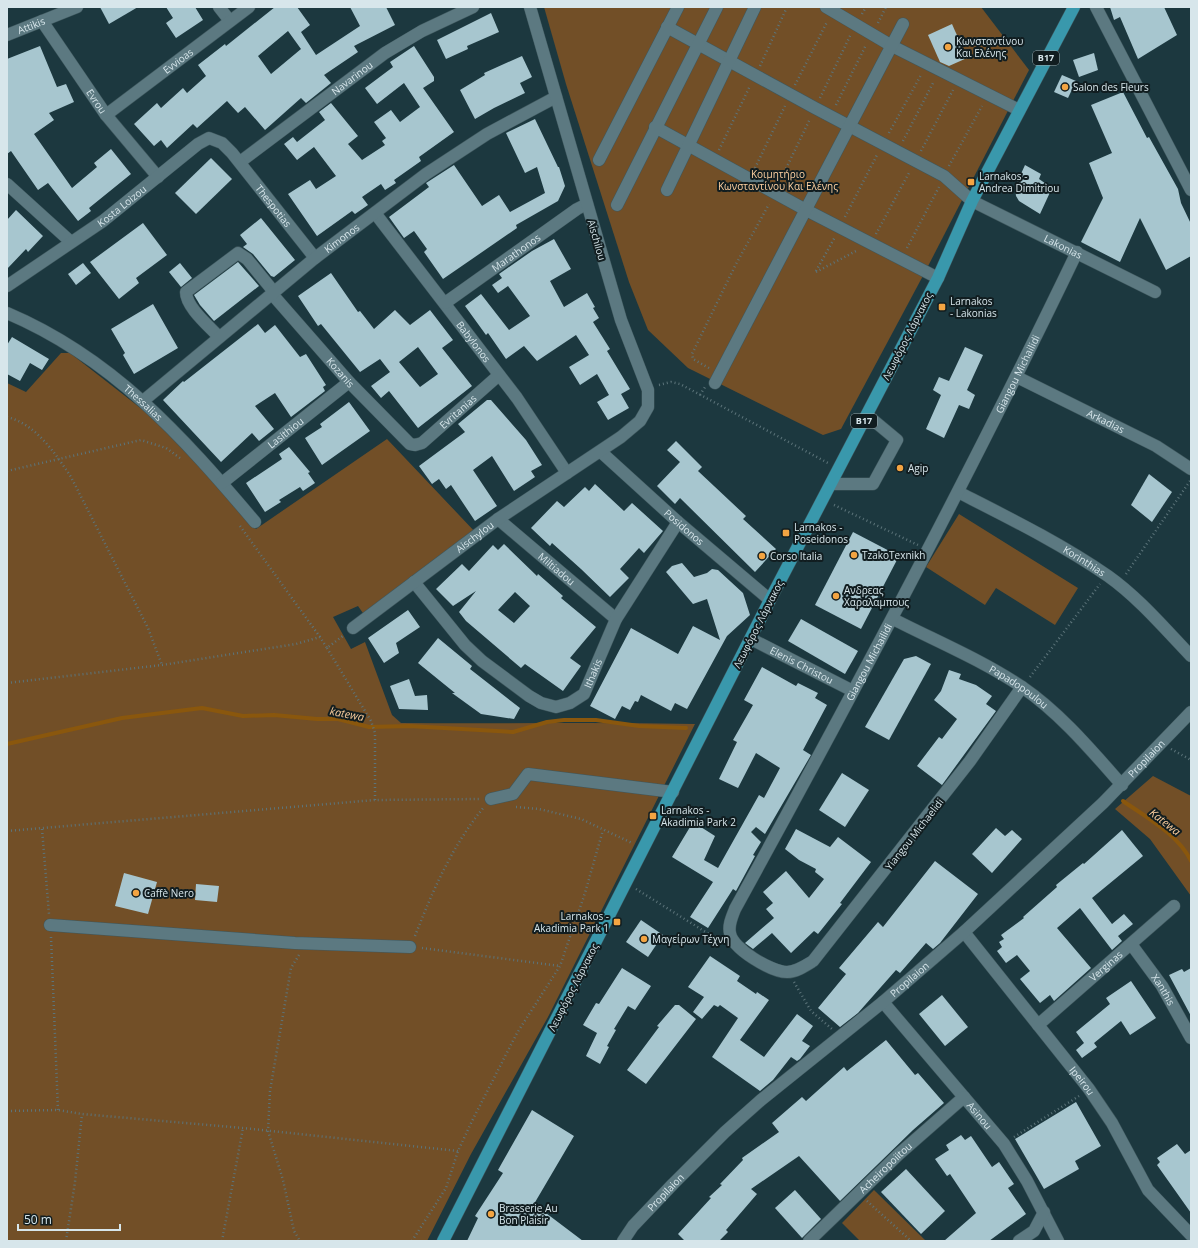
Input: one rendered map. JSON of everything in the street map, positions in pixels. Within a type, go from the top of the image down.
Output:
[{"type":"main road","name":"Λεωφόρος Λάρνακος","points":[[443,1241],[770,600],[938,278],[972,201],[1074,7]]},
{"type":"street","name":"Attikis","points":[[7,35],[77,7]]},
{"type":"street","points":[[219,7],[230,21]]},
{"type":"street","name":"Evvioas","points":[[106,115],[249,7]]},
{"type":"street","name":"Navarinou","points":[[236,158],[384,53],[422,30],[460,10],[473,7]]},
{"type":"street","name":"Aischilou","points":[[530,7],[621,320],[648,390],[648,407],[640,421],[601,452]]},
{"type":"street","points":[[599,160],[678,7]]},
{"type":"street","points":[[617,205],[655,127],[717,7]]},
{"type":"street","points":[[667,190],[728,60],[755,7]]},
{"type":"street","points":[[826,7],[892,46],[1019,110]]},
{"type":"street","points":[[1096,7],[1191,190]]},
{"type":"street","name":"Evrou","points":[[42,21],[106,115],[158,177]]},
{"type":"street","points":[[715,383],[903,24]]},
{"type":"street","name":"Lakonias","points":[[667,27],[850,127],[944,176],[972,201],[1155,292]]},
{"type":"street","name":"Kimonos","points":[[143,400],[315,258],[426,174],[481,138],[556,96]]},
{"type":"street","points":[[655,127],[806,210],[938,278]]},
{"type":"street","name":"Kosta Loizou","points":[[7,286],[103,220],[198,144],[209,138],[222,143],[236,158]]},
{"type":"street","name":"Thespotias","points":[[236,158],[315,258]]},
{"type":"street","points":[[7,184],[71,242]]},
{"type":"street","name":"Marathonos","points":[[445,303],[577,209],[587,204]]},
{"type":"street","name":"Babylonos","points":[[375,213],[499,374],[567,473]]},
{"type":"street","name":"Giangou Michailidi","points":[[731,938],[730,925],[734,909],[893,619],[1018,377],[1077,252]]},
{"type":"street","name":"Kozanis","points":[[219,337],[191,307],[186,296],[186,292],[238,254],[247,259],[273,293],[349,382],[405,440],[415,446]]},
{"type":"street","name":"Thessalias","points":[[7,314],[59,338],[81,352],[143,400],[222,483],[255,522]]},
{"type":"street","name":"Evritanias","points":[[415,446],[422,443],[499,374]]},
{"type":"street","name":"Arkadias","points":[[1018,377],[1156,446],[1191,468]]},
{"type":"street","name":"Lasithiou","points":[[222,483],[349,382]]},
{"type":"street","points":[[831,484],[873,484],[897,440],[867,415]]},
{"type":"street","name":"Aischylou","points":[[353,628],[498,519],[601,452]]},
{"type":"street","name":"Posidonos","points":[[601,452],[678,522],[770,600]]},
{"type":"street","name":"Korinthias","points":[[958,492],[1043,536],[1107,575],[1154,617],[1191,656]]},
{"type":"street","name":"Miltiadou","points":[[498,519],[616,619]]},
{"type":"street","name":"Ithakis","points":[[414,582],[465,646],[482,661],[528,696],[552,706],[570,704],[584,694],[616,619],[678,522]]},
{"type":"street","name":"Papadopoulou","points":[[893,619],[990,668],[1022,687],[1050,709],[1122,785]]},
{"type":"street","name":"Elenis Christou","points":[[750,639],[853,691]]},
{"type":"street","name":"Yiangou Michaelidi","points":[[791,971],[805,966],[820,954],[970,761],[1022,687]]},
{"type":"street","name":"Propilaion","points":[[623,1241],[633,1226],[725,1132],[761,1100],[883,1002],[964,932],[1122,785],[1191,712]]},
{"type":"street","points":[[491,799],[513,794],[528,774],[673,792]]},
{"type":"street","name":"Verginas","points":[[1038,1025],[1174,906]]},
{"type":"street","points":[[50,926],[306,943],[410,947]]},
{"type":"street","name":"Ipeirou","points":[[964,932],[1089,1089],[1112,1123],[1148,1190],[1188,1236]]},
{"type":"street","points":[[731,938],[740,949],[771,968],[791,971]]},
{"type":"street","name":"Xanthis","points":[[1132,944],[1162,986],[1191,1038]]},
{"type":"street","name":"Asinou","points":[[883,1002],[1004,1144],[1044,1212],[1058,1241]]},
{"type":"street","name":"Acheiropoiitou","points":[[809,1241],[899,1154],[964,1097]]},
{"type":"street","points":[[1019,1241],[1034,1231],[1044,1212]]},
{"type":"path","points":[[830,116],[886,7]]},
{"type":"path","points":[[927,64],[816,272],[871,243],[958,80]]},
{"type":"path","points":[[897,152],[940,70]]},
{"type":"path","points":[[648,390],[671,382],[680,384],[839,468]]},
{"type":"path","points":[[7,417],[17,419],[31,428],[59,459],[71,477],[148,628],[162,665]]},
{"type":"path","points":[[7,471],[141,440],[166,448],[181,459]]},
{"type":"path","points":[[1118,585],[1191,479]]},
{"type":"path","points":[[823,499],[928,550]]},
{"type":"path","points":[[237,522],[320,637],[371,721],[375,734],[376,800]]},
{"type":"path","points":[[1022,687],[1107,575]]},
{"type":"path","points":[[327,648],[353,628]]},
{"type":"path","points":[[7,684],[162,665],[296,644],[320,637]]},
{"type":"path","points":[[1162,744],[1191,760]]},
{"type":"path","points":[[7,831],[376,800],[491,799]]},
{"type":"path","points":[[491,799],[466,829],[435,884],[410,947],[560,966]]},
{"type":"path","points":[[512,806],[539,809],[581,819],[632,843]]},
{"type":"path","points":[[42,829],[50,926],[58,1110]]},
{"type":"path","points":[[412,1241],[446,1188],[458,1151],[517,1033],[560,966],[585,893],[603,830]]},
{"type":"path","points":[[636,888],[712,936],[731,938]]},
{"type":"path","points":[[300,1241],[294,1231],[283,1180],[268,1131],[270,1091],[291,968],[306,943]]},
{"type":"path","points":[[791,971],[811,1010],[841,1036]]},
{"type":"path","points":[[1004,1144],[1089,1089]]},
{"type":"path","points":[[7,1111],[58,1110],[82,1114],[243,1128],[458,1151]]},
{"type":"path","points":[[66,1241],[75,1182],[82,1114]]},
{"type":"path","points":[[222,1241],[243,1128]]},
{"type":"path","points":[[858,1193],[911,1241]]},
{"type":"green space","name":"Κοιμητήριο Κωνσταντίνου Και Ελένης","points":[[544,7],[981,7],[1029,70],[925,272],[841,429],[823,435],[688,368],[648,330],[629,282],[566,84]]},
{"type":"green space","points":[[61,353],[70,353],[161,424],[256,529],[387,439],[477,534],[365,616],[358,606],[333,617],[351,649],[365,642],[392,715],[401,723],[695,724],[548,1017],[471,1154],[427,1241],[7,1241],[7,383],[26,392]]},
{"type":"green space","points":[[959,514],[1078,588],[1055,625],[996,588],[985,605],[926,567]]},
{"type":"green space","points":[[1153,776],[1191,796],[1191,896],[1150,839],[1115,809]]},
{"type":"green space","points":[[874,1190],[926,1241],[860,1241],[842,1223]]},
{"type":"building","points":[[100,7],[138,7],[109,24]]},
{"type":"building","points":[[166,7],[195,7],[203,20],[176,38],[166,23],[173,18]]},
{"type":"building","points":[[275,7],[297,7],[310,25],[301,32],[316,55],[360,26],[350,7],[386,7],[395,25],[354,46],[358,52],[324,75],[331,83],[306,103],[301,98],[265,130],[245,107],[238,113],[227,101],[197,128],[193,124],[167,148],[161,140],[154,146],[134,124],[157,103],[161,108],[183,88],[187,93],[206,76],[198,65],[225,44],[226,46]],"holes":[[[288,31],[301,49],[271,74],[258,56]]]},
{"type":"building","points":[[1110,7],[1164,7],[1177,35],[1138,59],[1120,17],[1114,20]]},
{"type":"building","points":[[491,13],[499,32],[467,46],[468,49],[446,59],[437,40]]},
{"type":"building","name":"Κωνσταντίνου Και Ελένης","points":[[952,24],[967,58],[949,66],[940,62],[928,35]]},
{"type":"building","points":[[40,46],[57,87],[66,84],[74,102],[49,113],[54,120],[34,134],[72,188],[97,167],[94,163],[111,149],[131,174],[89,208],[91,211],[78,221],[48,183],[38,190],[11,151],[7,154],[7,59]]},
{"type":"building","points":[[414,46],[434,77],[434,81],[423,88],[454,132],[419,157],[421,161],[394,180],[396,183],[385,190],[381,184],[362,197],[368,205],[355,214],[352,211],[317,236],[288,194],[310,180],[316,189],[336,176],[314,147],[297,160],[284,144],[293,137],[297,142],[325,120],[319,112],[331,103],[358,136],[348,144],[362,160],[385,145],[382,141],[386,138],[374,122],[391,110],[400,122],[420,107],[404,83],[377,104],[365,88],[393,67],[390,62]]},
{"type":"building","points":[[1094,53],[1098,70],[1079,77],[1073,60]]},
{"type":"building","points":[[522,56],[532,77],[520,83],[525,93],[475,119],[460,90],[485,75],[484,73]]},
{"type":"building","name":"Salon des Fleurs","points":[[1062,75],[1076,81],[1068,98],[1054,92]]},
{"type":"building","points":[[1123,92],[1147,138],[1149,137],[1178,189],[1181,203],[1191,224],[1191,256],[1166,270],[1140,218],[1120,262],[1081,242],[1103,198],[1089,163],[1112,153],[1091,105]]},
{"type":"building","points":[[535,119],[559,167],[565,186],[558,201],[516,225],[517,228],[443,279],[424,252],[427,249],[414,231],[404,238],[389,217],[429,187],[426,183],[454,165],[482,206],[499,195],[510,212],[545,193],[537,167],[525,173],[506,133]]},
{"type":"building","points":[[211,158],[232,179],[196,214],[175,193]]},
{"type":"building","points":[[1025,165],[1041,174],[1039,179],[1052,188],[1040,214],[1019,201],[1016,196],[1015,187]]},
{"type":"building","points":[[16,210],[43,236],[28,252],[26,249],[7,269],[7,220]]},
{"type":"building","points":[[261,218],[295,260],[274,277],[271,276],[253,254],[243,247],[247,244],[240,235]]},
{"type":"building","points":[[143,223],[167,255],[136,278],[139,283],[119,299],[90,262]]},
{"type":"building","points":[[554,239],[571,269],[550,281],[564,307],[587,293],[599,318],[593,322],[610,349],[607,351],[630,389],[621,394],[629,408],[608,420],[597,402],[609,395],[597,374],[580,385],[569,367],[589,355],[576,335],[537,361],[524,346],[506,359],[488,333],[486,335],[465,306],[481,294],[509,330],[530,316],[508,286],[498,293],[492,285],[502,278],[499,274],[532,251]]},
{"type":"building","points":[[238,262],[259,286],[214,321],[200,305],[194,295]]},
{"type":"building","points":[[83,263],[91,273],[76,285],[68,274]]},
{"type":"building","points":[[180,263],[192,278],[181,287],[169,272]]},
{"type":"building","points":[[331,273],[358,312],[360,311],[374,329],[395,310],[410,325],[430,310],[453,340],[442,348],[472,386],[418,428],[389,391],[381,398],[371,386],[390,372],[380,359],[360,372],[321,324],[318,326],[298,296]],"holes":[[[418,347],[438,374],[420,387],[399,362]]]},
{"type":"building","points":[[153,304],[178,348],[134,374],[123,355],[125,353],[111,329]]},
{"type":"building","points":[[258,324],[265,333],[275,325],[300,357],[306,354],[326,385],[323,387],[325,391],[291,417],[275,393],[255,406],[274,429],[259,441],[252,433],[221,462],[163,400],[183,381],[184,382]]},
{"type":"building","points":[[12,337],[49,359],[42,370],[30,363],[20,381],[7,374],[7,345]]},
{"type":"building","points":[[965,347],[983,355],[967,390],[975,395],[969,409],[959,405],[944,438],[926,429],[941,395],[933,390],[939,377],[949,381]]},
{"type":"building","points":[[487,400],[491,400],[526,440],[542,465],[531,471],[535,477],[514,491],[492,456],[473,470],[497,506],[475,521],[451,485],[446,489],[439,479],[432,484],[419,466],[465,432],[458,424]]},
{"type":"building","points":[[349,402],[370,431],[322,465],[305,438],[322,427],[320,424]]},
{"type":"building","points":[[676,441],[702,467],[698,471],[746,516],[743,519],[776,549],[755,572],[680,498],[675,504],[657,486],[680,462],[667,450]]},
{"type":"building","points":[[289,447],[310,472],[308,473],[315,483],[303,491],[300,487],[279,500],[281,502],[265,512],[246,483],[282,459],[279,454]]},
{"type":"building","points":[[1149,474],[1172,492],[1152,522],[1131,505]]},
{"type":"building","points":[[595,484],[624,511],[632,503],[663,531],[644,553],[639,548],[620,569],[629,578],[610,597],[552,543],[550,546],[531,528],[557,501],[564,507],[585,487],[589,491]]},
{"type":"building","points":[[853,532],[899,556],[861,629],[815,605]]},
{"type":"building","points":[[504,544],[537,576],[538,574],[563,596],[561,598],[596,627],[570,658],[581,666],[563,691],[525,664],[521,668],[466,621],[459,612],[476,591],[453,606],[436,589],[462,564],[469,571],[493,545],[498,550]],"holes":[[[515,592],[530,606],[514,623],[498,610]]]},
{"type":"building","points":[[682,563],[694,577],[707,573],[712,569],[718,570],[743,593],[750,615],[727,636],[687,709],[675,703],[671,711],[641,695],[638,702],[635,701],[630,710],[622,706],[615,719],[590,706],[631,628],[678,654],[693,626],[720,640],[707,599],[693,604],[666,572],[672,566]]},
{"type":"building","points":[[408,610],[420,627],[396,643],[399,653],[384,663],[368,638]]},
{"type":"building","points":[[801,619],[858,651],[845,674],[788,641]]},
{"type":"building","points":[[438,638],[472,666],[470,669],[520,708],[514,719],[481,714],[452,693],[455,693],[418,663]]},
{"type":"building","points":[[916,656],[931,664],[889,740],[865,727],[904,659]]},
{"type":"building","points":[[762,667],[796,686],[798,683],[818,693],[815,698],[827,705],[803,750],[811,755],[765,834],[756,827],[751,832],[761,842],[753,855],[755,856],[736,891],[733,889],[708,928],[690,917],[713,882],[672,857],[693,822],[715,836],[704,860],[718,868],[759,795],[764,798],[780,768],[756,753],[738,788],[719,779],[737,742],[733,740],[753,705],[744,700]]},
{"type":"building","points":[[949,670],[961,674],[959,679],[976,685],[992,696],[986,704],[996,711],[942,785],[917,766],[939,737],[942,739],[957,719],[934,700],[941,691]]},
{"type":"building","points":[[409,679],[415,696],[427,695],[428,710],[399,709],[390,686]]},
{"type":"building","points":[[842,773],[869,790],[845,827],[819,810]]},
{"type":"building","points":[[996,828],[1005,836],[1012,830],[1022,839],[992,873],[972,854]]},
{"type":"building","points":[[796,829],[830,847],[838,837],[871,862],[840,903],[842,904],[818,934],[814,931],[791,953],[772,933],[753,949],[745,943],[774,918],[766,909],[773,903],[763,892],[786,871],[809,898],[824,879],[815,872],[816,869],[799,860],[785,849]]},
{"type":"building","points":[[1122,830],[1143,856],[1092,898],[1112,924],[1124,914],[1133,924],[1118,936],[1122,941],[1112,950],[1080,908],[1057,928],[1091,968],[1054,1001],[1050,995],[1040,1003],[1020,979],[1030,971],[1017,955],[1006,963],[997,951],[1002,947],[999,942],[1004,939],[1001,935],[1024,918],[1023,917],[1057,887],[1056,885],[1083,863],[1084,864]]},
{"type":"building","points":[[935,861],[978,894],[940,943],[933,949],[926,943],[900,973],[896,970],[858,1013],[840,1027],[818,1008],[846,974],[839,968],[878,922],[883,927]]},
{"type":"building","name":"Caffè Nero","points":[[124,873],[157,882],[148,914],[115,906]]},
{"type":"building","points":[[196,884],[219,886],[217,902],[195,900]]},
{"type":"building","name":"Μαγείρων Τέχνη","points":[[641,920],[663,935],[648,957],[626,942]]},
{"type":"building","points":[[710,956],[740,976],[737,981],[756,994],[757,992],[769,1000],[740,1040],[764,1057],[797,1014],[813,1026],[802,1041],[810,1046],[800,1059],[797,1061],[791,1057],[773,1080],[760,1091],[712,1057],[738,1018],[720,1005],[718,1007],[714,1005],[702,1019],[693,1012],[704,997],[688,987]]},
{"type":"building","points":[[622,968],[651,986],[635,1010],[628,1006],[614,1029],[616,1030],[607,1046],[609,1047],[600,1064],[586,1056],[597,1033],[583,1025],[596,1003],[599,1004]]},
{"type":"building","points":[[1191,968],[1191,1016],[1169,975],[1182,969],[1184,972]]},
{"type":"building","points":[[1131,981],[1156,1018],[1130,1035],[1121,1021],[1094,1043],[1097,1047],[1082,1058],[1076,1050],[1084,1043],[1076,1032],[1110,1004],[1106,998]]},
{"type":"building","points":[[942,995],[968,1027],[945,1046],[919,1014]]},
{"type":"building","points":[[675,1005],[679,1005],[696,1019],[646,1084],[627,1070],[659,1027],[657,1026]]},
{"type":"building","points":[[886,1040],[915,1075],[918,1073],[944,1103],[913,1130],[840,1201],[799,1156],[751,1189],[757,1194],[726,1230],[728,1232],[719,1241],[685,1241],[678,1234],[711,1198],[709,1197],[722,1185],[720,1184],[743,1160],[742,1158],[779,1132],[772,1123],[802,1097],[806,1101],[844,1067],[847,1071]]},
{"type":"building","points":[[1076,1102],[1101,1146],[1075,1161],[1079,1169],[1044,1189],[1015,1139]]},
{"type":"building","points":[[532,1110],[574,1136],[534,1204],[583,1241],[467,1241],[478,1218],[475,1216],[503,1173],[498,1170]]},
{"type":"building","points":[[961,1135],[965,1140],[971,1136],[992,1167],[999,1162],[1014,1184],[1008,1188],[1026,1214],[989,1241],[944,1241],[976,1213],[950,1174],[947,1176],[935,1159],[949,1150],[946,1145]]},
{"type":"building","points":[[1177,1144],[1185,1154],[1191,1150],[1191,1213],[1157,1165],[1160,1162],[1157,1158]]},
{"type":"building","points":[[906,1169],[945,1211],[921,1234],[881,1192]]},
{"type":"building","points":[[795,1190],[821,1219],[802,1238],[775,1208]]},
{"type":"waterway","name":"katewa","points":[[7,744],[122,718],[202,708],[243,716],[274,715],[317,719],[338,719],[369,727],[409,726],[513,732],[547,722],[564,720],[596,720],[639,726],[686,728]]},
{"type":"waterway","name":"Katewa","points":[[1123,801],[1161,827],[1178,843],[1191,861]]},
{"type":"place","name":"Κωνσταντίνου Και Ελένης","points":[[948,47]]},
{"type":"place","name":"Salon des Fleurs","points":[[1065,87]]},
{"type":"place","name":"Larnakos - Andrea Dimitriou","points":[[971,182]]},
{"type":"place","name":"Larnakos - Lakonias","points":[[942,307]]},
{"type":"place","name":"Agip","points":[[900,468]]},
{"type":"place","name":"Larnakos - Poseidonos","points":[[786,533]]},
{"type":"place","name":"TzakoTexnikh","points":[[854,555]]},
{"type":"place","name":"Corso Italia","points":[[762,556]]},
{"type":"place","name":"Ανδρεας Χαραλαμπους","points":[[836,596]]},
{"type":"place","name":"Larnakos - Akadimia Park 2","points":[[653,816]]},
{"type":"place","name":"Caffè Nero","points":[[136,893]]},
{"type":"place","name":"Larnakos - Akadimia Park 1","points":[[617,922]]},
{"type":"place","name":"Μαγείρων Τέχνη","points":[[644,939]]},
{"type":"place","name":"Brasserie Au Bon Plaisir","points":[[491,1214]]}]
